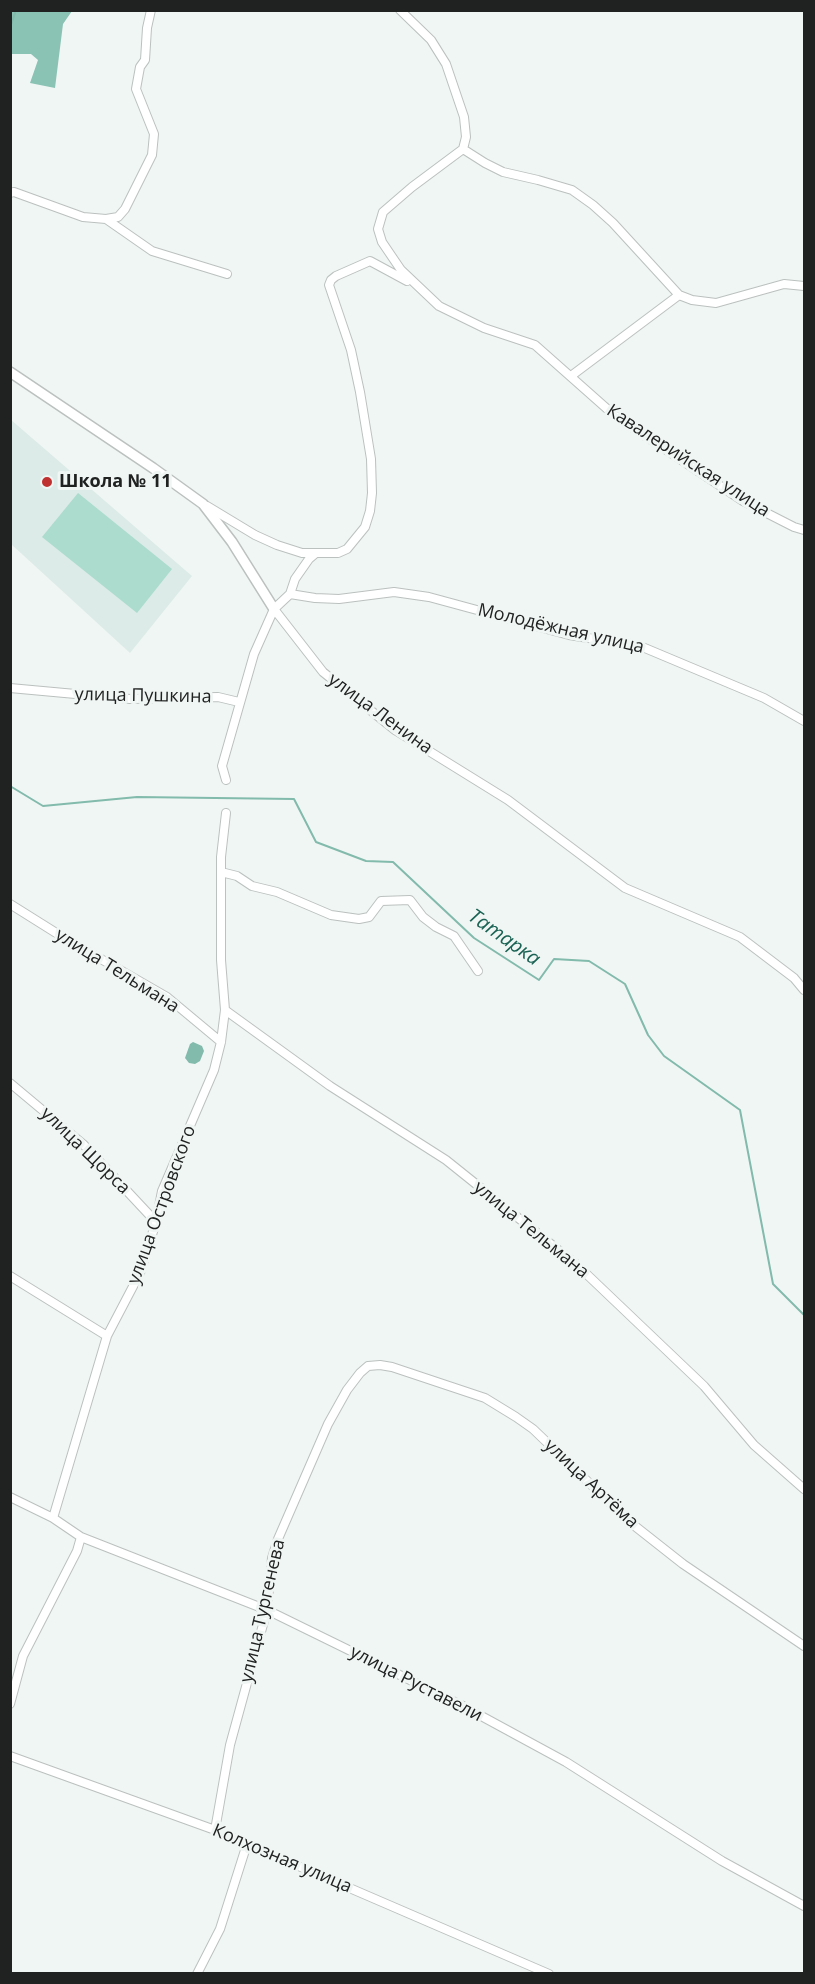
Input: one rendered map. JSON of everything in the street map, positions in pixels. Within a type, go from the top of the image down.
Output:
[{"type":"street","points":[[10,193],[14,192],[83,217],[106,219],[118,217],[125,209],[152,155],[154,134],[136,89],[140,67],[145,60],[147,28],[151,10]]},
{"type":"street","points":[[400,10],[431,40],[446,64],[464,117],[466,137],[463,149],[503,172],[572,190],[613,223],[679,295],[692,300],[716,303],[784,284],[804,285]]},
{"type":"street","name":"Кавалерийская улица","points":[[463,149],[390,204],[380,220],[378,230],[386,249],[417,287],[440,306],[484,328],[535,345],[614,416],[743,501],[804,530]]},
{"type":"street","points":[[106,219],[152,251],[227,274]]},
{"type":"street","points":[[203,504],[255,535],[277,545],[302,552],[338,553],[347,549],[356,540],[365,527],[370,511],[372,493],[370,459],[351,350],[329,285],[331,280],[370,261],[417,287]]},
{"type":"street","points":[[571,376],[679,295]]},
{"type":"street","name":"улица Ленина","points":[[10,372],[203,504],[231,542],[274,609],[323,672],[395,729],[508,800],[625,888],[740,937],[794,978],[804,990]]},
{"type":"street","points":[[226,780],[222,766],[254,654],[274,609],[290,594],[300,570],[316,552]]},
{"type":"street","name":"Молодёжная улица","points":[[290,594],[339,600],[394,592],[429,597],[569,635],[640,646],[765,698],[804,721]]},
{"type":"street","name":"улица Пушкина","points":[[10,688],[130,699],[218,698],[239,702]]},
{"type":"street","name":"улица Островского","points":[[53,1518],[107,1336],[140,1273],[156,1222],[162,1191],[214,1070],[221,1042],[225,1010],[221,960],[221,872],[226,813]]},
{"type":"street","points":[[221,872],[237,876],[252,886],[277,892],[331,915],[358,919],[369,917],[381,901],[410,900],[423,917],[454,936],[478,971]]},
{"type":"street","name":"улица Тельмана","points":[[10,904],[167,997],[221,1042]]},
{"type":"street","name":"улица Тельмана","points":[[225,1010],[330,1086],[446,1160],[577,1264],[704,1386],[754,1445],[804,1489]]},
{"type":"street","name":"улица Щорса","points":[[10,1083],[83,1144],[156,1222]]},
{"type":"street","points":[[10,1276],[107,1336]]},
{"type":"street","name":"улица Артёма","points":[[360,1373],[368,1366],[392,1367],[484,1398],[516,1417],[533,1429],[631,1523],[683,1564],[804,1646]]},
{"type":"street","name":"улица Тургенева","points":[[215,1830],[230,1745],[267,1610],[272,1558],[278,1539],[328,1424],[347,1390],[360,1373]]},
{"type":"street","name":"улица Руставели","points":[[10,1497],[53,1518],[81,1537],[267,1610],[461,1705],[566,1762],[722,1861],[804,1906]]},
{"type":"street","points":[[10,1704],[23,1656],[77,1551],[81,1537]]},
{"type":"street","name":"Колхозная улица","points":[[10,1756],[215,1830],[549,1974]]},
{"type":"street","points":[[197,1974],[220,1929],[247,1844]]},
{"type":"shaded area","points":[[11,10],[72,11],[63,24],[55,88],[30,83],[38,60],[31,54],[11,54]]},
{"type":"shaded area","name":"Школа № 11","points":[[10,419],[192,576],[130,653],[11,544]]},
{"type":"shaded area","points":[[78,493],[172,569],[137,613],[42,537]]},
{"type":"shaded area","points":[[193,1042],[202,1046],[204,1051],[200,1061],[195,1064],[189,1063],[185,1058]]},
{"type":"waterway","points":[[10,28],[16,10]]},
{"type":"waterway","name":"Татарка","points":[[10,786],[43,806],[137,797],[294,799],[316,842],[366,861],[393,862],[474,938],[539,980],[554,959],[589,961],[625,984],[648,1035],[664,1056],[740,1110],[773,1284],[804,1315]]},
{"type":"place","name":"Школа № 11","points":[[47,482]]}]
